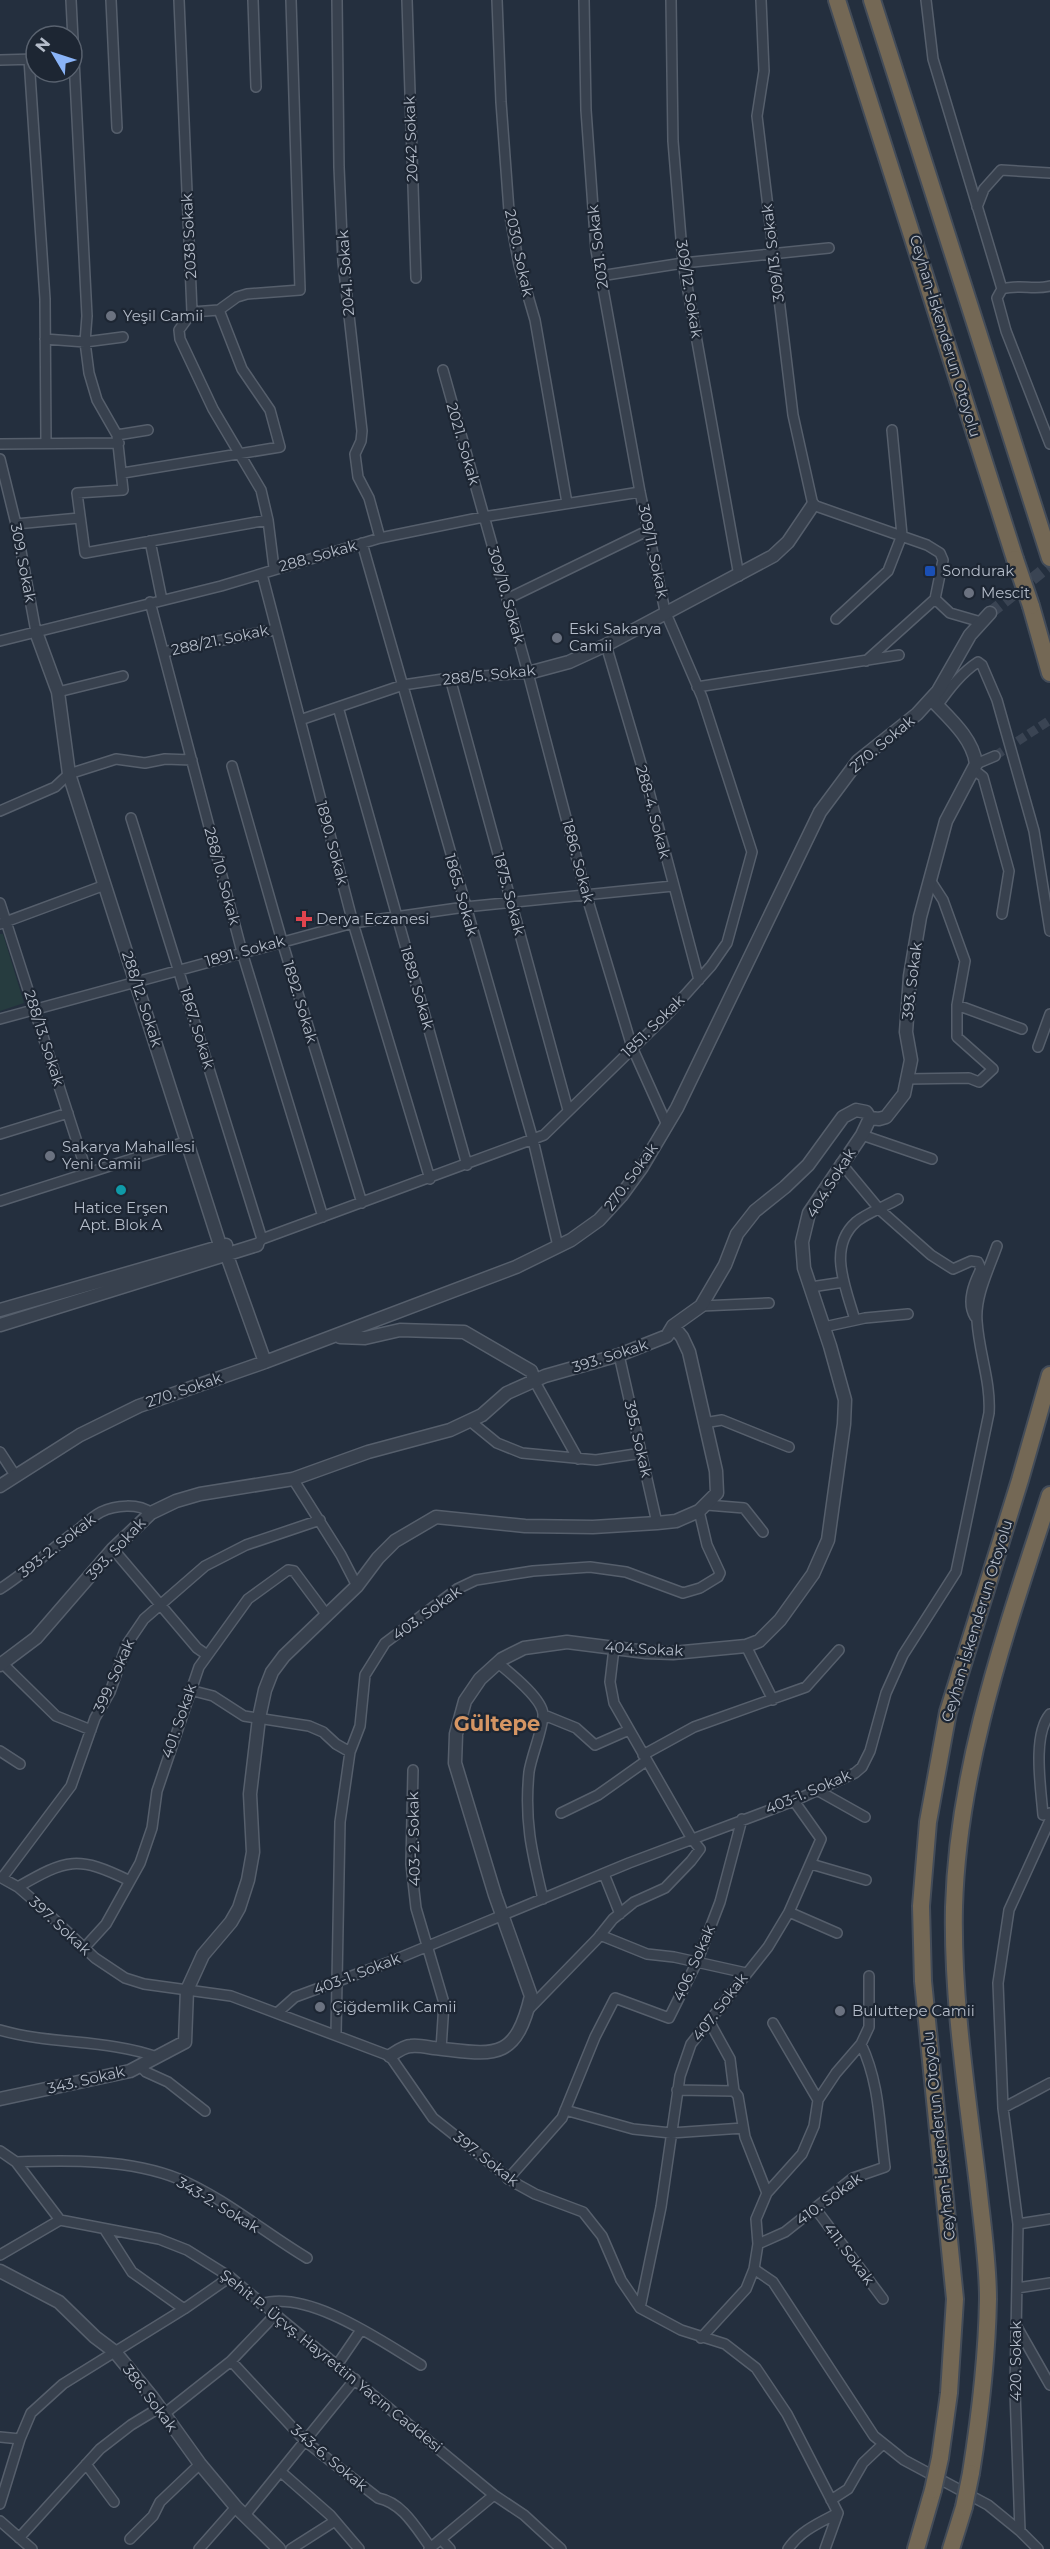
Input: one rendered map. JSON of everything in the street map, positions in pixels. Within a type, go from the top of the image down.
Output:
[{"type":"highway","name":"Ceyhan-İskenderun Otoyolu","points":[[837,0],[1050,673]]},
{"type":"highway","points":[[872,0],[1050,558]]},
{"type":"highway","name":"Ceyhan-İskenderun Otoyolu","points":[[916,2549],[940,2458],[949,2393],[955,2299],[923,1981],[921,1906],[928,1822],[948,1712],[1050,1375]]},
{"type":"highway","name":"Ceyhan-İskenderun Otoyolu","points":[[951,2549],[964,2507],[971,2473],[982,2397],[988,2298],[956,1979],[954,1906],[961,1826],[981,1719],[1050,1495]]},
{"type":"street","points":[[71,0],[72,24]]},
{"type":"street","points":[[111,0],[117,128]]},
{"type":"street","name":"2038 Sokak","points":[[179,0],[192,312],[178,330],[180,339],[213,409],[239,453]]},
{"type":"street","points":[[253,0],[256,87]]},
{"type":"street","points":[[192,312],[219,310],[237,297],[247,294],[300,290],[291,0]]},
{"type":"street","name":"2041. Sokak","points":[[337,0],[339,167],[343,262],[346,303],[361,414],[361,441],[355,454],[358,477],[369,498],[380,538]]},
{"type":"street","name":"2042 Sokak","points":[[407,0],[416,278]]},
{"type":"street","name":"2030. Sokak","points":[[497,0],[509,211],[519,265],[535,320],[567,504]]},
{"type":"street","name":"2031. Sokak","points":[[584,0],[586,110],[596,250],[640,492]]},
{"type":"street","name":"309/12. Sokak","points":[[671,0],[673,141],[683,263],[739,576]]},
{"type":"street","name":"309/13. Sokak","points":[[760,0],[764,71],[758,117],[772,254],[793,415],[813,505]]},
{"type":"street","points":[[926,0],[933,59],[1002,289],[997,298],[1006,331],[1050,444]]},
{"type":"street","points":[[0,60],[24,59]]},
{"type":"street","points":[[34,84],[45,299],[46,443]]},
{"type":"street","points":[[74,84],[87,316],[85,342],[89,373],[97,400],[118,439],[123,473],[123,490],[76,493],[85,553],[268,520]]},
{"type":"street","points":[[976,207],[984,189],[1001,170],[1050,173]]},
{"type":"street","points":[[600,276],[683,263],[829,248]]},
{"type":"street","points":[[1002,289],[1020,285],[1040,289],[1050,286]]},
{"type":"street","points":[[123,473],[280,447],[270,410],[242,369],[219,310]]},
{"type":"street","points":[[45,339],[85,342],[123,338]]},
{"type":"street","name":"2021. Sokak","points":[[442,370],[483,517]]},
{"type":"street","points":[[0,444],[118,439],[148,430]]},
{"type":"street","points":[[836,619],[888,571],[902,535],[892,430]]},
{"type":"street","points":[[239,453],[261,490],[268,520],[274,568]]},
{"type":"street","name":"309. Sokak","points":[[0,459],[16,524],[36,632]]},
{"type":"street","name":"288. Sokak","points":[[0,641],[262,574],[274,568],[380,538],[483,517],[640,492]]},
{"type":"street","name":"309/11. Sokak","points":[[640,492],[665,611]]},
{"type":"street","points":[[813,505],[927,545],[940,553],[943,560],[935,599],[866,661]]},
{"type":"street","name":"288/5. Sokak","points":[[300,720],[403,685],[450,678],[528,673],[569,662],[606,645],[665,611],[739,576],[773,556],[788,542],[813,505]]},
{"type":"street","name":"309/10. Sokak","points":[[483,517],[528,673]]},
{"type":"street","points":[[16,524],[79,518]]},
{"type":"street","points":[[507,599],[649,530]]},
{"type":"street","points":[[150,542],[162,600]]},
{"type":"street","name":"1865. Sokak","points":[[363,543],[533,1140],[558,1246]]},
{"type":"street","name":"1890. Sokak","points":[[262,574],[353,923],[430,1179]]},
{"type":"street","points":[[935,599],[950,614],[986,617]]},
{"type":"street","name":"288/10. Sokak","points":[[150,602],[242,952],[323,1217]]},
{"type":"street","name":"1851. Sokak","points":[[260,1242],[544,1135],[667,1015],[699,980],[727,943],[752,852],[729,777],[697,687],[665,611]]},
{"type":"street","name":"270. Sokak","points":[[0,1486],[80,1435],[139,1406],[265,1362],[516,1266],[571,1240],[598,1220],[621,1196],[667,1125],[820,812],[858,761],[934,702],[970,635],[986,617]]},
{"type":"street","name":"288/21. Sokak","points":[[164,652],[276,628]]},
{"type":"street","name":"288/12. Sokak","points":[[36,632],[58,692],[69,774],[223,1249],[265,1362]]},
{"type":"street","name":"288-4. Sokak","points":[[606,645],[647,784],[699,980]]},
{"type":"street","points":[[697,687],[899,656]]},
{"type":"street","points":[[1002,914],[1009,871],[983,777],[974,769],[975,755],[957,726],[934,702],[978,662],[982,665],[997,700],[1034,831],[1050,931]]},
{"type":"street","name":"1886. Sokak","points":[[528,673],[586,894],[632,1047],[667,1125]]},
{"type":"street","points":[[58,692],[123,676]]},
{"type":"street","name":"1875. Sokak","points":[[450,678],[568,1110]]},
{"type":"street","name":"1889. Sokak","points":[[338,706],[467,1165]]},
{"type":"street","points":[[974,769],[995,756]]},
{"type":"street","points":[[0,811],[55,787],[69,774],[116,759],[145,763],[165,759],[192,760]]},
{"type":"street","name":"1892. Sokak","points":[[232,766],[282,941],[362,1203]]},
{"type":"street","name":"393. Sokak","points":[[1,1664],[36,1638],[113,1549],[151,1513],[176,1501],[200,1494],[293,1479],[368,1452],[450,1430],[482,1415],[533,1376],[545,1376],[619,1355],[667,1336],[673,1326],[701,1306],[725,1265],[737,1234],[755,1210],[785,1188],[808,1165],[843,1117],[855,1110],[866,1112],[870,1118],[886,1117],[904,1094],[911,1060],[906,1032],[910,976],[920,917],[946,821],[974,769]]},
{"type":"street","name":"1867. Sokak","points":[[130,818],[179,969],[260,1242]]},
{"type":"street","points":[[907,1079],[969,1078],[979,1082],[993,1069],[957,1037],[957,1005],[965,961],[943,900],[930,880]]},
{"type":"street","points":[[3,923],[105,885]]},
{"type":"street","name":"1891. Sokak","points":[[0,1019],[136,980],[353,923],[465,907],[673,886]]},
{"type":"street","name":"288/13. Sokak","points":[[0,903],[3,923],[34,1008],[87,1173]]},
{"type":"street","points":[[957,1005],[1022,1029]]},
{"type":"street","points":[[1038,1047],[1050,1014]]},
{"type":"street","points":[[0,1134],[68,1113]]},
{"type":"street","name":"404.Sokak","points":[[528,2010],[531,1996],[503,1916],[455,1763],[456,1734],[465,1701],[480,1679],[498,1663],[524,1648],[567,1642],[673,1653],[746,1646],[759,1641],[780,1620],[813,1574],[828,1540],[844,1424],[845,1400],[804,1268],[801,1242],[809,1213],[862,1135],[870,1118]]},
{"type":"street","points":[[862,1135],[932,1159]]},
{"type":"street","points":[[0,1201],[188,1141]]},
{"type":"street","points":[[841,1164],[880,1210],[931,1255],[950,1268],[959,1268],[971,1261],[978,1262],[981,1269],[973,1288],[971,1303],[972,1312],[977,1319]]},
{"type":"street","points":[[855,1320],[840,1267],[842,1241],[857,1222],[898,1198]]},
{"type":"street","points":[[0,1310],[223,1249],[260,1242]]},
{"type":"street","name":"403-1. Sokak","points":[[277,2013],[295,1997],[426,1947],[742,1819],[794,1801],[855,1773],[862,1767],[870,1751],[886,1693],[903,1655],[956,1572],[989,1413],[990,1392],[981,1358],[977,1319],[980,1296],[997,1246]]},
{"type":"street","points":[[0,1325],[223,1249]]},
{"type":"street","points":[[811,1287],[844,1282]]},
{"type":"street","points":[[701,1306],[769,1303]]},
{"type":"street","points":[[824,1327],[855,1320],[908,1314]]},
{"type":"street","points":[[187,1990],[203,1955],[231,1922],[239,1908],[248,1880],[253,1852],[250,1794],[259,1718],[265,1690],[272,1672],[284,1656],[357,1586],[378,1558],[395,1541],[436,1517],[525,1526],[593,1527],[676,1521],[703,1508],[717,1493],[716,1471],[689,1352],[682,1337],[673,1326]]},
{"type":"street","points":[[332,1336],[365,1338],[400,1330],[464,1332],[533,1376],[578,1459]]},
{"type":"street","name":"395. Sokak","points":[[619,1355],[657,1523]]},
{"type":"street","points":[[704,1423],[722,1420],[789,1447]]},
{"type":"street","points":[[470,1421],[508,1449],[534,1455],[596,1460],[642,1453]]},
{"type":"street","points":[[0,1452],[15,1475]]},
{"type":"street","points":[[293,1479],[320,1520],[357,1586]]},
{"type":"street","name":"393-2. Sokak","points":[[0,1588],[23,1574],[64,1539],[101,1512],[136,1507],[145,1508],[151,1513]]},
{"type":"street","points":[[703,1508],[744,1508],[763,1532]]},
{"type":"street","name":"403. Sokak","points":[[336,2034],[340,1822],[350,1752],[360,1726],[365,1675],[373,1660],[395,1634],[429,1612],[457,1589],[476,1580],[590,1567],[626,1572],[683,1593],[700,1588],[720,1573],[707,1545],[703,1508]]},
{"type":"street","name":"399. Sokak","points":[[1,1878],[71,1786],[91,1730],[117,1676],[127,1644],[135,1629],[161,1603],[205,1566],[246,1545],[320,1520]]},
{"type":"street","points":[[113,1549],[197,1648],[207,1655]]},
{"type":"street","name":"401. Sokak","points":[[85,1947],[105,1924],[140,1863],[152,1828],[157,1791],[190,1690],[199,1667],[207,1655],[248,1599],[288,1570],[294,1571],[326,1614]]},
{"type":"street","points":[[746,1646],[773,1700]]},
{"type":"street","points":[[390,2056],[409,2045],[475,2053],[496,2052],[507,2047],[528,2010],[620,1914],[634,1902],[665,1888],[700,1849],[692,1839],[614,1703],[611,1691],[614,1648]]},
{"type":"street","points":[[561,1812],[598,1795],[645,1758],[694,1727],[806,1687],[838,1650]]},
{"type":"street","points":[[498,1663],[522,1684],[540,1706],[543,1715],[529,1769],[526,1813],[528,1836],[543,1899]]},
{"type":"street","points":[[1,1664],[56,1716],[91,1730]]},
{"type":"street","points":[[190,1690],[213,1696],[244,1716],[309,1726],[323,1732],[336,1744],[350,1752]]},
{"type":"street","points":[[1050,1714],[1041,1740],[1039,1766],[1043,1815],[1050,1813]]},
{"type":"street","points":[[543,1715],[576,1728],[595,1745],[629,1730]]},
{"type":"street","points":[[0,1751],[20,1764]]},
{"type":"street","name":"403-2. Sokak","points":[[413,1770],[411,1864],[416,1908],[444,2003],[441,2049]]},
{"type":"street","points":[[817,1790],[865,1817]]},
{"type":"street","name":"407. Sokak","points":[[640,2308],[661,2207],[677,2090],[692,2044],[746,1972],[768,1947],[789,1912],[820,1839],[794,1801]]},
{"type":"street","name":"406. Sokak","points":[[508,2179],[562,2118],[595,2037],[615,1998],[669,2018],[697,1962],[720,1902],[742,1819]]},
{"type":"street","name":"420. Sokak","points":[[1020,2531],[1015,2391],[1018,2224],[1003,2108],[998,1983],[1009,1910],[1050,1820]]},
{"type":"street","name":"397. Sokak","points":[[18,1887],[61,1864],[73,1863],[109,1871],[130,1881]]},
{"type":"street","points":[[810,1864],[866,1880]]},
{"type":"street","points":[[604,1874],[620,1914]]},
{"type":"street","name":"397. Sokak","points":[[1,1878],[18,1887],[109,1968],[125,1978],[144,1984],[231,1996],[390,2056],[433,2118],[508,2179],[536,2194],[583,2212],[602,2236],[621,2280],[640,2308],[701,2338],[725,2344],[756,2368],[787,2414],[838,2513]]},
{"type":"street","points":[[789,1912],[837,1933]]},
{"type":"street","points":[[600,1935],[647,1954],[746,1972]]},
{"type":"street","points":[[701,2338],[746,2289],[754,2269],[758,2244],[756,2219],[767,2193],[802,2154],[814,2126],[818,2100],[836,2073],[861,2044],[869,2027],[869,1976]]},
{"type":"street","name":"343. Sokak","points":[[0,2099],[130,2071],[185,2042],[187,1990]]},
{"type":"street","points":[[709,2021],[730,2060],[734,2091],[738,2096],[743,2128],[767,2193]]},
{"type":"street","points":[[773,2023],[818,2100]]},
{"type":"street","points":[[0,2030],[25,2037],[132,2048],[157,2057]]},
{"type":"street","name":"410. Sokak","points":[[758,2244],[785,2232],[853,2178],[885,2167],[878,2118],[878,2093],[870,2062],[861,2044]]},
{"type":"street","points":[[140,2066],[146,2072],[168,2082],[206,2111]]},
{"type":"street","points":[[1003,2108],[1050,2083]]},
{"type":"street","points":[[677,2090],[734,2091]]},
{"type":"street","points":[[565,2110],[633,2129],[671,2133],[743,2128]]},
{"type":"street","points":[[0,2151],[16,2162],[60,2220],[0,2255]]},
{"type":"street","name":"343-2. Sokak","points":[[16,2162],[77,2160],[156,2172],[179,2179],[307,2258]]},
{"type":"street","name":"411. Sokak","points":[[815,2208],[883,2299]]},
{"type":"street","points":[[1018,2224],[1050,2218]]},
{"type":"street","name":"Şehit P. Üçvş. Hayrettin Yaçın Caddesi","points":[[60,2220],[159,2239],[187,2250],[230,2277],[494,2495],[525,2515],[556,2548]]},
{"type":"street","points":[[105,2230],[132,2272],[184,2309]]},
{"type":"street","points":[[754,2269],[773,2282],[874,2436],[904,2460],[988,2505],[1038,2549]]},
{"type":"street","name":"386. Sokak","points":[[0,2271],[59,2302],[95,2337],[115,2352],[200,2464],[241,2511],[279,2549]]},
{"type":"street","points":[[0,2504],[20,2439],[31,2413],[63,2384],[184,2309],[230,2277]]},
{"type":"street","points":[[1017,2288],[1050,2283]]},
{"type":"street","points":[[261,2304],[272,2300],[298,2302],[344,2320],[421,2365]]},
{"type":"street","points":[[19,2538],[100,2449],[131,2425],[161,2411],[231,2361],[275,2315]]},
{"type":"street","points":[[1016,2326],[1050,2385]]},
{"type":"street","points":[[337,2365],[361,2330]]},
{"type":"street","name":"343-6. Sokak","points":[[231,2361],[305,2441],[378,2498],[390,2500],[404,2512],[430,2548]]},
{"type":"street","points":[[199,2549],[281,2472],[355,2379]]},
{"type":"street","points":[[0,2437],[20,2439]]},
{"type":"street","points":[[831,2500],[848,2489],[863,2463],[884,2444]]},
{"type":"street","points":[[86,2464],[114,2502]]},
{"type":"street","points":[[130,2539],[153,2516],[160,2502],[200,2464]]},
{"type":"street","points":[[281,2472],[335,2521],[359,2549]]},
{"type":"street","points":[[430,2548],[494,2495]]},
{"type":"street","points":[[788,2549],[794,2539],[810,2527],[838,2513]]},
{"type":"street","points":[[825,2549],[838,2513]]},
{"type":"street","points":[[0,2521],[32,2549]]},
{"type":"street","points":[[291,2549],[335,2521]]},
{"type":"street","points":[[441,2539],[450,2549]]},
{"type":"green space","points":[[0,934],[3,934],[24,1003],[0,1011]]},
{"type":"tunnel","points":[[990,613],[1050,565]]},
{"type":"tunnel","points":[[995,756],[1050,720]]},
{"type":"place","name":"Yeşil Camii","points":[[111,316]]},
{"type":"place","name":"Sondurak","points":[[930,571]]},
{"type":"place","name":"Mescit","points":[[969,593]]},
{"type":"place","name":"Eski Sakarya Camii","points":[[557,638]]},
{"type":"place","name":"Derya Eczanesi","points":[[304,919]]},
{"type":"place","name":"Sakarya Mahallesi Yeni Camii","points":[[50,1156]]},
{"type":"place","name":"Hatice Erşen Apt. Blok A","points":[[121,1190]]},
{"type":"place","name":"Çiğdemlik Camii","points":[[320,2007]]},
{"type":"place","name":"Buluttepe Camii","points":[[840,2011]]},
{"type":"district","name":"Gültepe","points":[[497,1724]]}]
